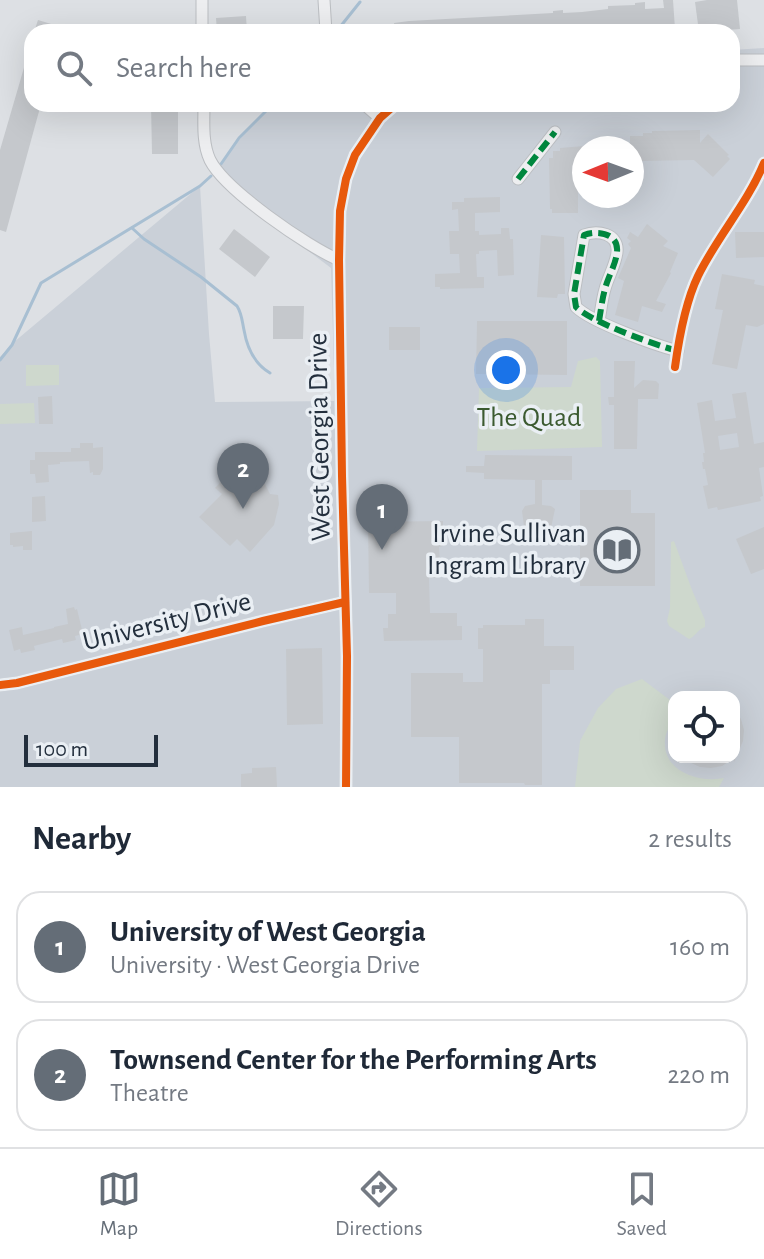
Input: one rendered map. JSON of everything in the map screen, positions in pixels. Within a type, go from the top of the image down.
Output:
[{"type":"street","points":[[202,0],[202,24]]},
{"type":"street","points":[[324,0],[326,24]]},
{"type":"street","points":[[740,60],[764,60]]},
{"type":"street","points":[[204,112],[205,143],[210,160],[223,178],[283,226],[321,252],[339,260]]},
{"type":"street","points":[[373,112],[380,118]]},
{"type":"street","name":"West Georgia Drive","points":[[346,787],[340,211],[346,179],[355,155],[387,112]]},
{"type":"street","points":[[518,179],[555,132]]},
{"type":"street","points":[[675,367],[696,280],[742,206],[764,163]]},
{"type":"street","points":[[599,321],[617,251],[612,238],[598,231],[584,235],[574,294],[576,307],[589,317],[657,345],[678,351]]},
{"type":"street","name":"University Drive","points":[[0,685],[345,602]]},
{"type":"shaded area","points":[[764,48],[764,787],[0,787],[0,357],[200,186],[215,402],[335,401],[331,268],[257,212],[216,169],[266,112],[740,112],[740,50]]},
{"type":"green space","name":"The Quad","points":[[596,357],[600,361],[602,447],[477,451],[479,388],[571,387],[578,361]]},
{"type":"green space","points":[[26,365],[59,365],[59,385],[26,386]]},
{"type":"green space","points":[[34,403],[35,423],[0,424],[0,404]]},
{"type":"green space","points":[[674,541],[705,620],[705,627],[689,639],[669,626],[667,621],[671,542]]},
{"type":"green space","points":[[642,679],[668,698],[665,739],[668,763],[694,777],[724,778],[719,787],[575,787],[580,741],[598,708],[616,689]]},
{"type":"building","points":[[663,0],[673,0],[675,24],[394,23],[563,10],[563,13],[582,12],[645,2],[645,9],[664,8]]},
{"type":"building","points":[[737,0],[739,24],[698,24],[695,2]]},
{"type":"building","points":[[246,16],[247,24],[216,24],[216,18]]},
{"type":"building","points":[[24,68],[24,112],[39,112],[6,232],[0,230],[0,150]]},
{"type":"building","points":[[151,112],[178,112],[178,154],[152,154]]},
{"type":"building","points":[[700,130],[700,143],[708,134],[730,159],[713,177],[694,160],[644,161],[643,133]]},
{"type":"building","points":[[572,147],[572,208],[578,208],[578,213],[552,213],[550,209],[549,158],[553,158],[553,151],[560,151],[560,148]]},
{"type":"building","points":[[500,197],[500,212],[475,213],[475,231],[479,231],[479,235],[501,234],[501,228],[509,228],[510,239],[513,239],[514,275],[498,276],[497,250],[479,251],[476,254],[477,277],[484,277],[484,288],[435,287],[435,274],[460,273],[459,254],[450,254],[449,231],[459,231],[458,209],[452,210],[452,202],[464,202],[464,198]]},
{"type":"building","points":[[647,224],[668,241],[663,246],[678,253],[656,301],[666,304],[662,312],[642,306],[638,322],[615,315],[624,281],[618,278],[631,248],[628,244],[631,241],[627,238],[630,232],[638,237]]},
{"type":"building","points":[[234,229],[270,257],[255,277],[219,249]]},
{"type":"building","points":[[735,232],[764,232],[764,257],[736,258]]},
{"type":"building","points":[[541,235],[564,237],[565,294],[558,294],[557,298],[537,297]]},
{"type":"building","points":[[722,274],[755,280],[754,284],[764,286],[764,324],[757,327],[746,325],[737,369],[712,364],[723,310],[715,309]]},
{"type":"building","points":[[273,306],[304,306],[303,339],[273,339]]},
{"type":"building","points":[[477,321],[567,321],[567,375],[476,374]]},
{"type":"building","points":[[389,327],[420,327],[420,350],[389,350]]},
{"type":"building","points":[[614,361],[635,361],[634,388],[643,380],[659,384],[658,399],[638,399],[637,449],[614,449],[614,405],[609,405],[608,397],[614,397]]},
{"type":"building","points":[[746,392],[754,444],[764,442],[764,467],[759,468],[763,496],[760,497],[761,501],[718,510],[717,507],[708,509],[703,486],[708,485],[702,462],[705,453],[697,403],[712,400],[715,421],[736,418],[732,394]],"holes":[[[737,433],[739,447],[720,450],[718,436]]]},
{"type":"building","points":[[52,396],[53,424],[39,424],[38,397]]},
{"type":"building","points":[[80,443],[93,443],[93,448],[103,447],[100,475],[90,473],[89,461],[60,462],[48,465],[49,482],[36,483],[35,474],[30,474],[30,460],[35,460],[35,452],[71,452],[71,448],[80,448]]},
{"type":"building","points":[[485,455],[572,456],[572,480],[542,480],[542,505],[555,509],[551,528],[542,529],[542,534],[534,534],[534,529],[524,526],[522,511],[525,506],[535,504],[535,480],[484,479],[484,473],[466,472],[466,466],[484,466]]},
{"type":"building","points":[[239,463],[265,484],[270,494],[278,495],[274,525],[250,552],[237,539],[230,546],[199,517],[222,494],[215,488]]},
{"type":"building","name":"Irvine Sullivan Ingram Library","points":[[580,490],[631,490],[631,513],[655,513],[655,586],[580,586]]},
{"type":"building","points":[[45,496],[46,521],[32,522],[32,497]]},
{"type":"building","points":[[443,521],[440,562],[435,562],[436,578],[429,578],[430,613],[457,613],[457,626],[462,626],[462,640],[384,641],[383,628],[388,628],[388,614],[396,614],[396,593],[369,593],[368,522]]},
{"type":"building","points":[[764,527],[764,569],[751,574],[736,539]]},
{"type":"building","points":[[32,531],[32,550],[10,545],[10,533]]},
{"type":"building","points":[[74,607],[83,634],[75,636],[76,640],[63,643],[62,639],[34,646],[35,650],[14,651],[9,630],[22,627],[23,635],[68,624],[66,609]]},
{"type":"building","points":[[525,619],[544,619],[544,646],[574,646],[574,670],[550,670],[550,684],[542,684],[542,785],[459,783],[459,737],[411,737],[411,673],[463,673],[463,682],[483,682],[483,649],[478,649],[478,628],[483,628],[483,625],[525,625]]},
{"type":"building","points":[[322,648],[323,724],[287,725],[286,649]]},
{"type":"building","points":[[740,718],[744,730],[740,748]]},
{"type":"building","points":[[691,763],[726,763],[711,768]]},
{"type":"building","points":[[276,767],[277,787],[241,787],[241,774],[252,773],[252,768]]},
{"type":"waterway","points":[[342,24],[360,2]]},
{"type":"waterway","points":[[221,164],[239,138],[265,112]]},
{"type":"waterway","points":[[0,360],[12,345],[41,283],[200,186],[211,176]]},
{"type":"waterway","points":[[132,228],[237,306],[250,349],[260,365],[270,373]]},
{"type":"marked path","points":[[518,179],[555,132]]},
{"type":"marked path","points":[[599,321],[604,293],[617,246],[606,234],[595,233],[584,235],[574,294],[576,307],[584,313],[595,319],[609,326],[678,351]]},
{"type":"cycle path","points":[[346,787],[340,211],[346,179],[355,155],[387,112]]},
{"type":"cycle path","points":[[675,367],[693,286],[764,163]]},
{"type":"cycle path","points":[[0,685],[345,602]]},
{"type":"place","name":"Townsend Center for the Performing Arts","points":[[243,509]]},
{"type":"place","name":"University of West Georgia","points":[[382,550]]},
{"type":"place","name":"Irvine Sullivan Ingram Library","points":[[617,550]]}]
